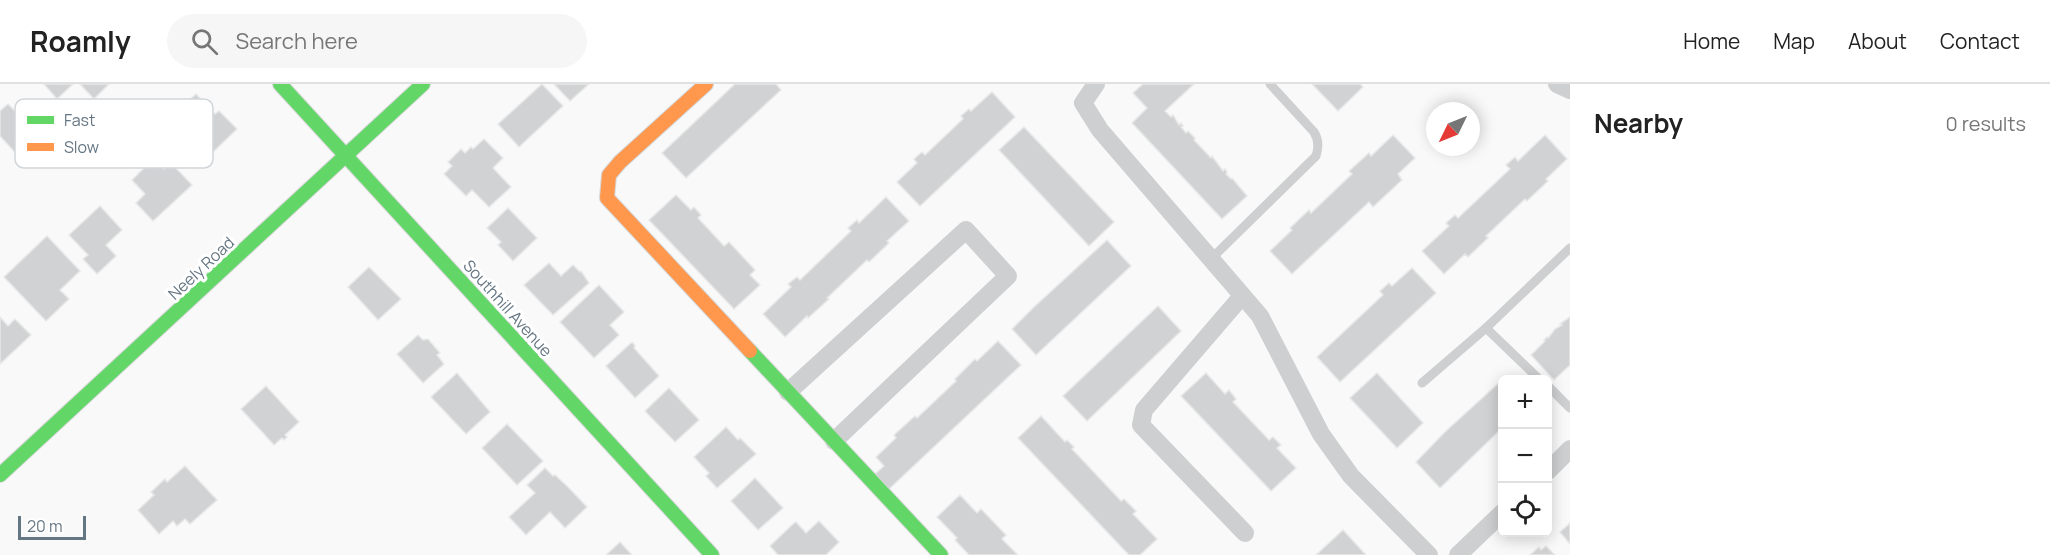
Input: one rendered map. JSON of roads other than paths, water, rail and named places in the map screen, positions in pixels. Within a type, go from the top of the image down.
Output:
[{"type":"street","name":"Southhill Avenue","points":[[280,84],[712,555]]},
{"type":"street","name":"Neely Road","points":[[0,476],[423,84]]},
{"type":"street","points":[[706,84],[620,162],[609,175],[607,198],[941,555]]},
{"type":"street","points":[[1095,84],[1083,103],[1100,130],[1260,316],[1321,434],[1351,476],[1430,555]]},
{"type":"street","points":[[1557,84],[1570,90]]},
{"type":"street","points":[[788,392],[966,230],[1008,276],[834,441]]},
{"type":"street","points":[[1242,296],[1144,410],[1141,425],[1245,532]]},
{"type":"street","points":[[1552,467],[1570,449]]},
{"type":"street","points":[[1458,555],[1498,518]]},
{"type":"lane","points":[[1211,259],[1316,156],[1318,151],[1317,137],[1314,132],[1269,84]]},
{"type":"lane","points":[[1422,383],[1486,328],[1570,248]]},
{"type":"lane","points":[[1486,328],[1535,375]]},
{"type":"lane","points":[[1552,390],[1570,408]]}]
